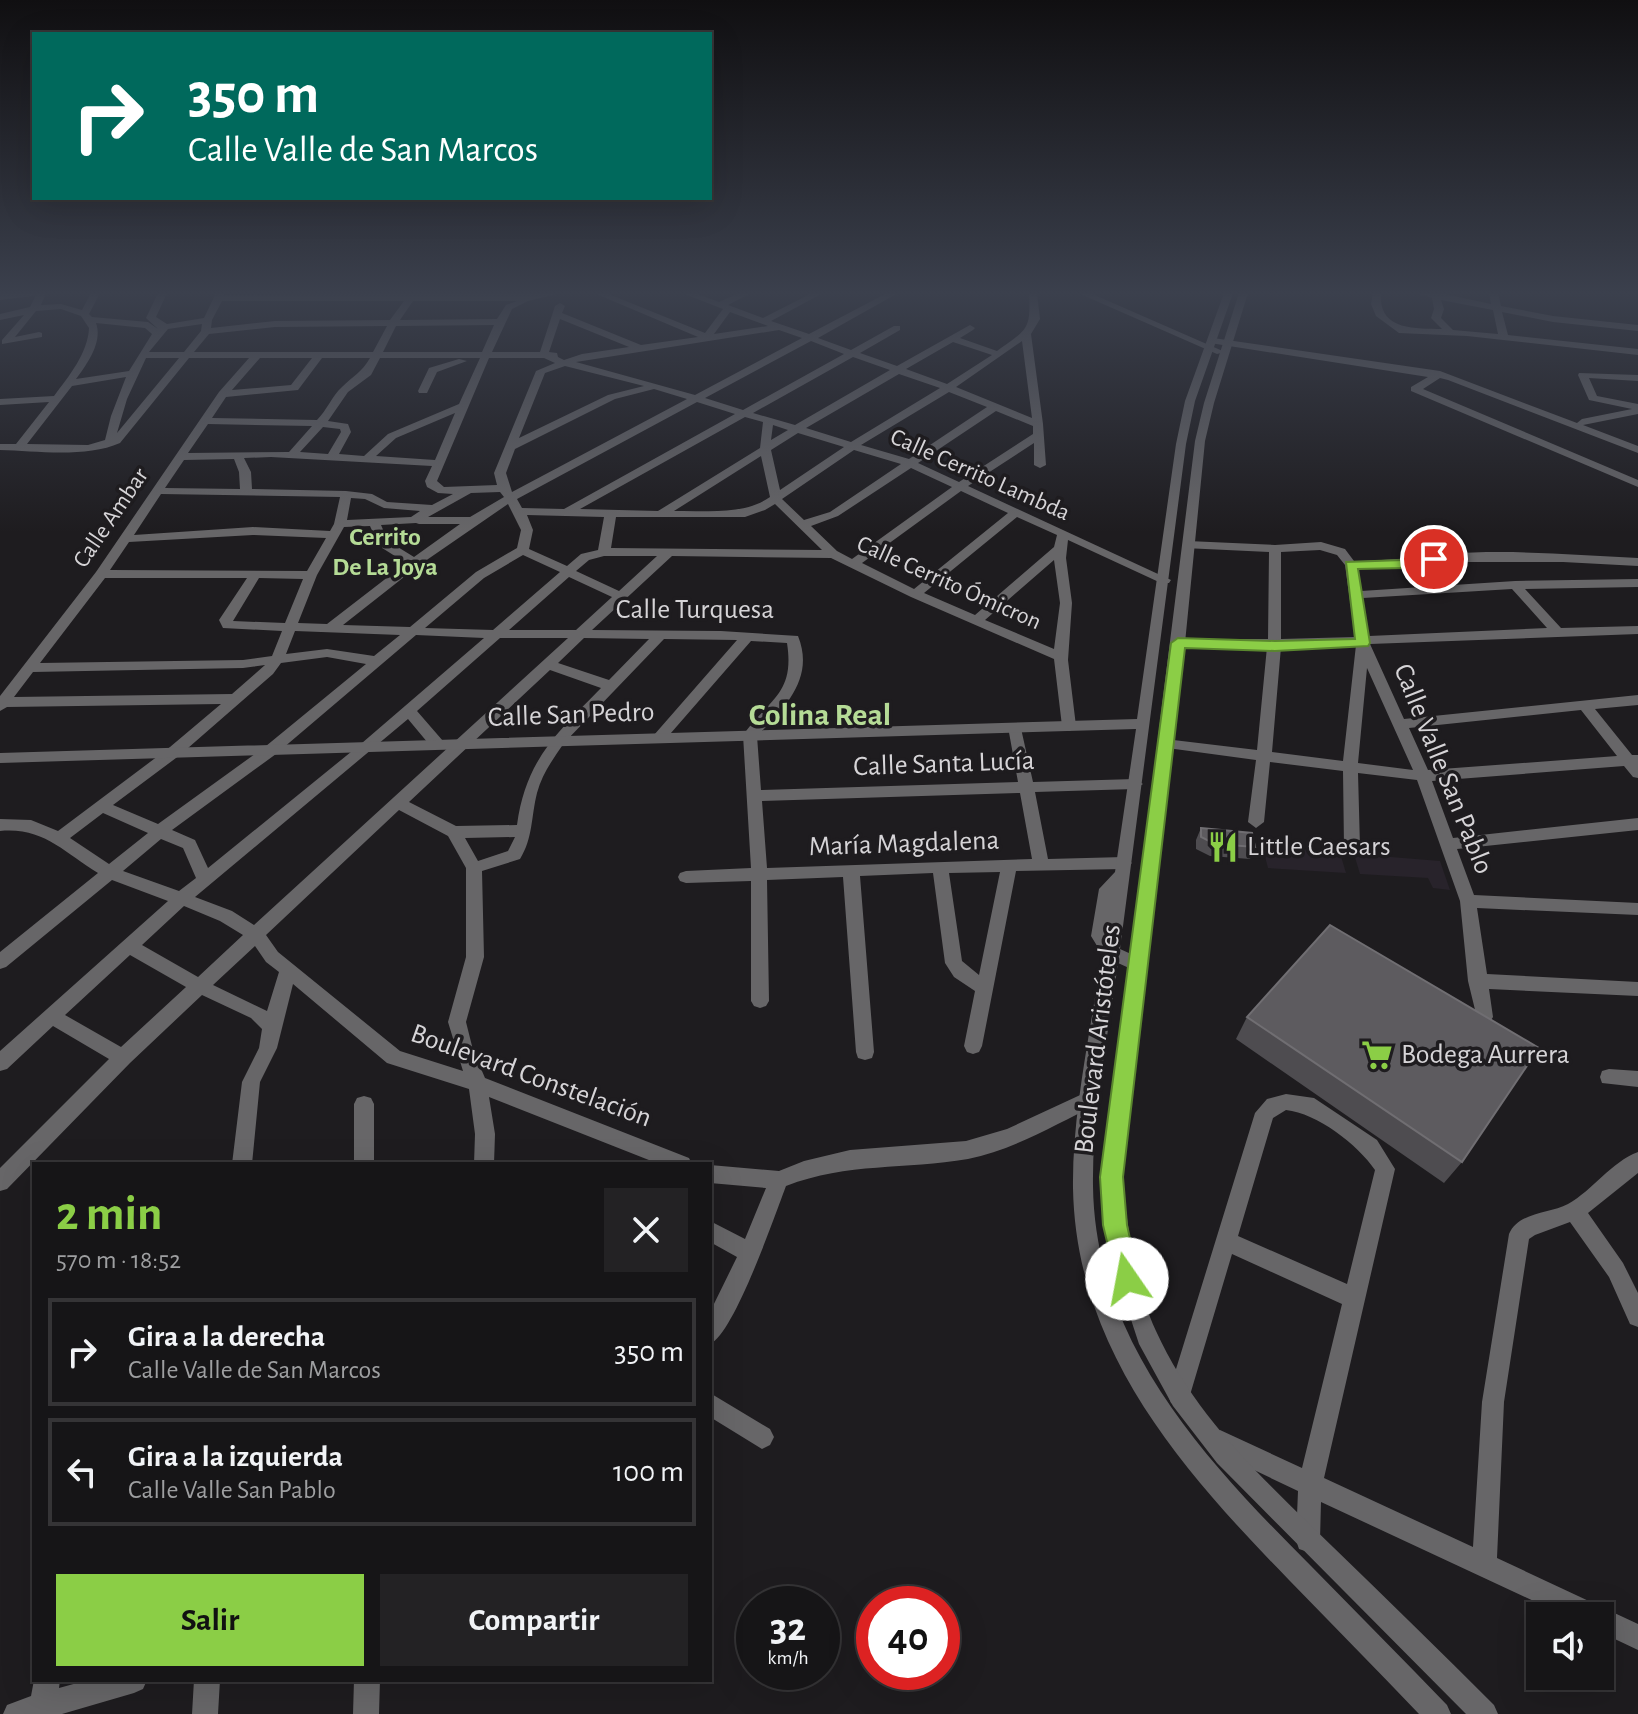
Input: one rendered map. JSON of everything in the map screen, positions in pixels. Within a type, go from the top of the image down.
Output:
[{"type":"street","points":[[19,448],[75,373]]},
{"type":"street","points":[[69,383],[134,373]]},
{"type":"street","points":[[110,444],[113,423],[134,373]]},
{"type":"street","points":[[0,447],[88,448],[110,444],[123,435],[171,373]]},
{"type":"street","name":"Calle Ambar","points":[[3,699],[101,574],[204,421],[241,373]]},
{"type":"street","points":[[223,394],[294,388],[305,373]]},
{"type":"street","points":[[292,455],[317,423],[334,408],[344,390],[366,373]]},
{"type":"street","points":[[423,391],[430,373]]},
{"type":"street","points":[[476,373],[431,481],[436,489],[508,493]]},
{"type":"street","points":[[0,962],[159,832],[271,750],[480,575],[522,550],[528,536],[521,511],[508,493],[500,473],[540,373]]},
{"type":"street","name":"Calle Cerrito Lambda","points":[[599,373],[909,463],[1165,580]]},
{"type":"street","points":[[331,628],[508,493],[744,373]]},
{"type":"street","points":[[566,512],[819,373]]},
{"type":"street","points":[[660,515],[797,429],[896,373]]},
{"type":"street","points":[[909,373],[995,407],[1038,430]]},
{"type":"street","points":[[521,511],[610,515],[745,513],[776,499],[852,446],[970,373]]},
{"type":"street","points":[[1031,373],[1040,465]]},
{"type":"street","points":[[1123,869],[1165,580],[1181,444],[1190,401],[1204,373]]},
{"type":"street","points":[[1178,643],[1200,441],[1214,373]]},
{"type":"street","points":[[1433,373],[1473,382],[1638,447]]},
{"type":"street","points":[[1448,373],[1582,422],[1638,447]]},
{"type":"street","points":[[1440,374],[1415,389],[1638,484]]},
{"type":"street","points":[[1638,378],[1583,375],[1593,398],[1638,409]]},
{"type":"street","points":[[510,447],[612,397],[652,388]]},
{"type":"street","points":[[0,402],[55,399]]},
{"type":"street","points":[[365,461],[392,436],[461,407]]},
{"type":"street","points":[[804,524],[834,514],[995,407]]},
{"type":"street","points":[[1582,422],[1638,409]]},
{"type":"street","points":[[204,421],[317,423],[347,428],[332,457]]},
{"type":"street","points":[[768,421],[765,449],[776,499]]},
{"type":"street","points":[[853,564],[1038,430]]},
{"type":"street","points":[[179,457],[292,455],[437,463]]},
{"type":"street","points":[[238,456],[245,472],[246,493]]},
{"type":"street","points":[[157,491],[346,494],[368,496],[384,505],[437,509]]},
{"type":"street","points":[[413,520],[467,491]]},
{"type":"street","points":[[60,837],[175,751],[260,679],[278,658],[311,575],[337,529],[346,494]]},
{"type":"street","name":"Calle Cerrito Ómicron","points":[[776,499],[833,554],[915,594],[1061,657]]},
{"type":"street","points":[[915,594],[1015,513]]},
{"type":"street","points":[[604,552],[610,515]]},
{"type":"street","points":[[124,539],[337,529],[413,520],[472,521]]},
{"type":"street","points":[[375,524],[383,543],[414,563]]},
{"type":"street","points":[[1063,535],[1058,550],[1066,591],[1061,657],[1069,726]]},
{"type":"street","points":[[1188,545],[1336,549],[1351,565],[1404,564],[1448,558],[1563,558],[1638,562]]},
{"type":"street","points":[[1256,822],[1275,646],[1275,549]]},
{"type":"street","points":[[522,550],[622,597]]},
{"type":"street","points":[[976,621],[1058,550]]},
{"type":"street","points":[[0,1063],[181,899],[410,711],[585,557],[604,552],[833,554]]},
{"type":"street","points":[[0,1182],[123,1057],[669,552]]},
{"type":"street","name":"Calle Valle San Pablo","points":[[1351,565],[1363,643],[1423,776],[1468,901],[1484,1017]]},
{"type":"street","points":[[101,574],[311,575]]},
{"type":"street","name":"Calle Turquesa","points":[[255,575],[226,623],[235,627],[289,629],[793,639],[795,684],[790,694],[750,735]]},
{"type":"street","points":[[1354,595],[1515,585],[1638,583]]},
{"type":"street","points":[[1515,585],[1557,631]]},
{"type":"street","points":[[1156,639],[1178,643],[1275,646],[1557,631],[1638,630]]},
{"type":"street","points":[[474,868],[514,855],[524,831],[530,790],[559,740],[660,635]]},
{"type":"street","points":[[659,738],[748,636]]},
{"type":"street","name":"Boulevard Aristóteles","points":[[1178,643],[1186,651],[1181,697],[1170,708],[1112,1177],[1115,1225],[1136,1308],[1179,1395],[1211,1438],[1254,1487],[1485,1714]]},
{"type":"street","points":[[1352,847],[1350,767],[1363,643]]},
{"type":"street","points":[[29,668],[243,664],[327,653],[376,661]]},
{"type":"street","points":[[548,664],[611,686]]},
{"type":"street","points":[[3,699],[235,699]]},
{"type":"street","points":[[1400,724],[1638,700]]},
{"type":"street","points":[[1584,705],[1635,764]]},
{"type":"street","points":[[410,711],[438,745]]},
{"type":"street","name":"Calle San Pedro","points":[[0,758],[1144,724]]},
{"type":"street","points":[[1015,727],[1041,864]]},
{"type":"street","points":[[750,735],[759,875],[760,1001]]},
{"type":"street","points":[[1165,744],[1423,776],[1635,764]]},
{"type":"street","name":"Calle Santa Lucía","points":[[754,796],[1135,784]]},
{"type":"street","points":[[398,803],[454,832],[524,831]]},
{"type":"street","points":[[103,807],[189,844],[205,879]]},
{"type":"street","name":"Boulevard Constelación","points":[[0,825],[25,823],[60,837],[110,872],[207,909],[257,936],[272,957],[394,1057],[478,1084],[656,1159]]},
{"type":"street","points":[[1449,844],[1638,824]]},
{"type":"street","points":[[454,832],[474,868],[475,957],[457,1022],[478,1084],[485,1134],[484,1162]]},
{"type":"street","name":"María Magdalena","points":[[686,877],[1041,864],[1123,869]]},
{"type":"street","points":[[973,1046],[1009,866]]},
{"type":"street","points":[[940,867],[954,963],[968,978],[984,987]]},
{"type":"street","name":"Boulevard Aristóteles","points":[[1123,869],[1107,889],[1099,936],[1101,944],[1109,951],[1082,1165],[1089,1248],[1105,1309],[1142,1386],[1204,1474],[1438,1714]]},
{"type":"street","points":[[851,871],[865,1052]]},
{"type":"street","points":[[1468,901],[1638,909]]},
{"type":"street","points":[[129,946],[199,986],[257,1013],[272,1026]]},
{"type":"street","points":[[1109,951],[1137,964]]},
{"type":"street","points":[[242,1162],[248,1099],[256,1069],[268,1048],[288,970]]},
{"type":"street","points":[[1477,981],[1638,989]]},
{"type":"street","points":[[52,1017],[123,1057]]},
{"type":"street","points":[[1609,1077],[1637,1081]]},
{"type":"street","points":[[712,1174],[779,1180],[811,1165],[834,1160],[965,1150],[988,1145],[1091,1098]]},
{"type":"street","points":[[1179,1395],[1265,1113],[1274,1105],[1286,1102],[1307,1104],[1370,1146],[1385,1169],[1310,1485],[1308,1540]]},
{"type":"street","points":[[364,1104],[364,1162]]},
{"type":"street","points":[[1484,1564],[1493,1402],[1519,1234],[1528,1227],[1574,1211],[1638,1161]]},
{"type":"street","points":[[712,1329],[728,1301],[779,1180]]},
{"type":"street","points":[[1574,1211],[1616,1270],[1638,1316]]},
{"type":"street","points":[[712,1232],[749,1252]]},
{"type":"street","points":[[1226,1241],[1354,1298]]},
{"type":"street","points":[[712,1405],[762,1437]]},
{"type":"street","points":[[1211,1438],[1564,1602]]},
{"type":"street","points":[[1614,1626],[1638,1637]]},
{"type":"street","points":[[16,1714],[44,1700],[125,1682]]},
{"type":"street","points":[[205,1714],[207,1682]]},
{"type":"street","points":[[366,1714],[367,1682]]},
{"type":"shaded area","points":[[1262,845],[1340,853],[1346,873],[1268,868]]},
{"type":"shaded area","points":[[1354,854],[1440,861],[1450,890],[1433,888],[1428,878],[1360,874]]},
{"type":"building","points":[[1201,828],[1252,833],[1255,847],[1215,844],[1201,837]]},
{"type":"building","name":"Bodega Aurrera","points":[[1330,925],[1539,1048],[1462,1162],[1247,1017]]},
{"type":"place","name":"Little Caesars","points":[[1223,847]]},
{"type":"place","name":"Bodega Aurrera","points":[[1377,1055]]},
{"type":"district","name":"Cerrito De La Joya","points":[[385,552]]},
{"type":"district","name":"Colina Real","points":[[820,715]]},
{"type":"route","points":[[1127,1279],[1115,1225],[1112,1177],[1127,1035],[1154,848],[1178,643],[1275,646],[1363,643],[1351,565],[1404,564],[1434,559]]}]
